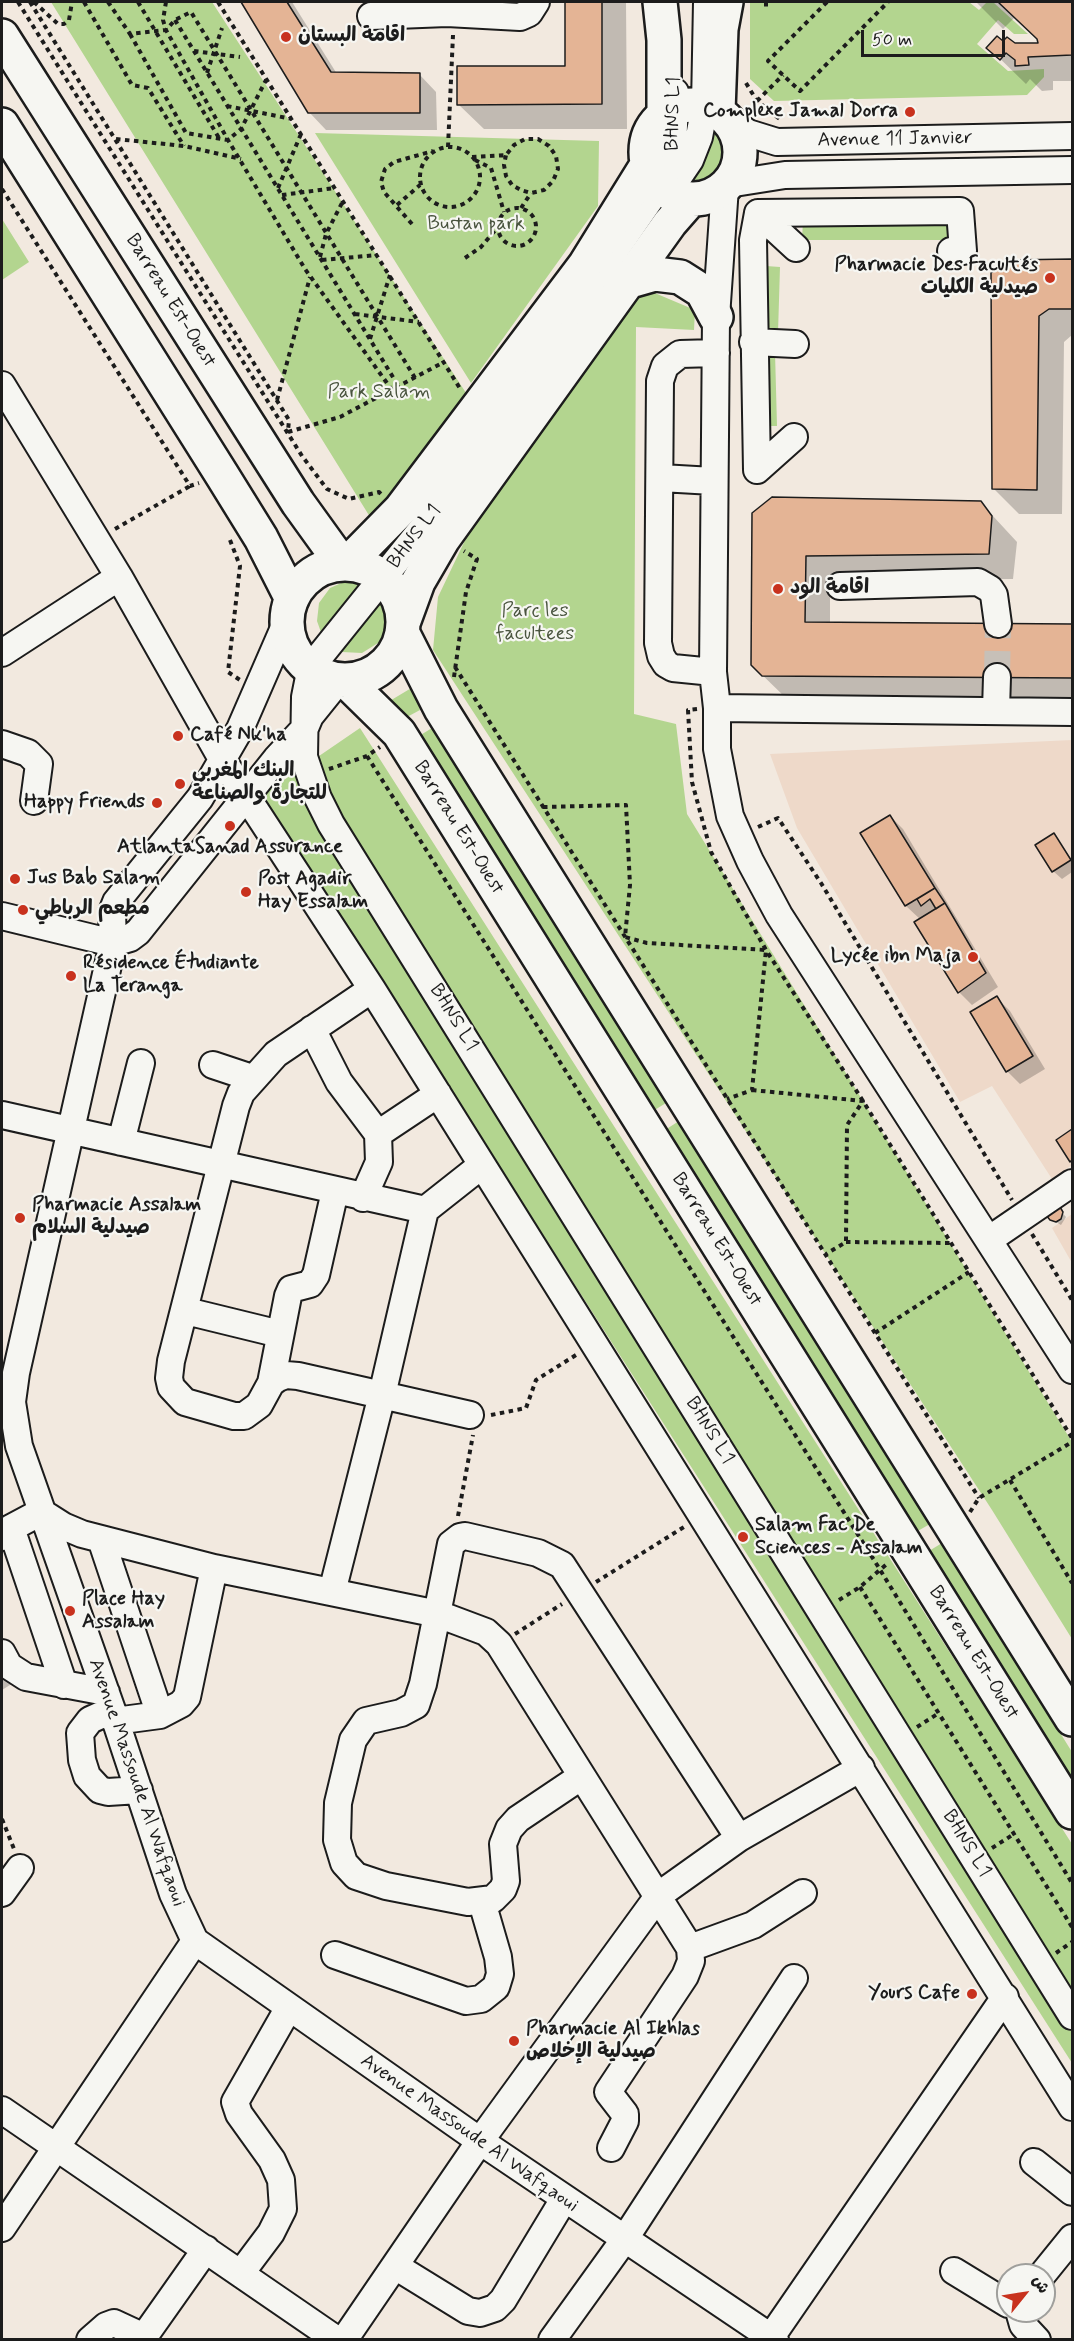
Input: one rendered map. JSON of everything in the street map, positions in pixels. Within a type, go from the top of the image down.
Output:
[{"type":"main road","points":[[344,564],[401,509],[585,265],[688,187],[735,174],[740,150],[735,132],[697,111],[664,40],[660,2]]},
{"type":"main road","points":[[688,187],[646,147],[648,135],[697,111],[720,35],[726,2]]},
{"type":"main road","name":"Barreau Est-Ouest","points":[[2,36],[298,503],[344,564]]},
{"type":"main road","points":[[2,124],[261,538],[289,610]]},
{"type":"main road","points":[[328,675],[363,677],[379,669],[399,645],[402,627],[418,582],[443,539],[627,282],[688,187]]},
{"type":"main road","points":[[627,282],[655,274],[680,277],[702,291],[716,317]]},
{"type":"main road","points":[[289,610],[298,588],[312,575],[329,566],[344,564],[369,569],[386,579],[397,597],[402,627],[441,709],[1072,1719]]},
{"type":"main road","name":"Barreau Est-Ouest","points":[[289,610],[296,653],[328,675],[399,733],[1072,1812]]},
{"type":"street","points":[[371,16],[448,10],[520,17],[529,13],[536,2]]},
{"type":"street","name":"BHNS L1","points":[[675,2],[697,111],[699,137],[690,160],[688,187],[430,529],[386,579],[321,662],[328,675],[305,697],[309,752],[323,794],[1072,2006]]},
{"type":"street","name":"BHNS L1","points":[[697,111],[707,2]]},
{"type":"street","name":"Avenue 11 Janvier","points":[[697,111],[763,139],[784,142],[1072,136]]},
{"type":"street","name":"Avenue 11 Janvier","points":[[688,187],[785,175],[1072,170]]},
{"type":"street","points":[[688,187],[719,255],[713,481],[713,672],[717,708],[717,748],[730,816],[779,915],[1072,1369]]},
{"type":"street","points":[[758,213],[960,211],[963,250],[951,251]]},
{"type":"street","points":[[758,213],[796,248]]},
{"type":"street","points":[[758,213],[753,240],[757,470],[794,437]]},
{"type":"street","points":[[753,342],[795,344]]},
{"type":"street","points":[[713,672],[673,668],[666,664],[661,656],[658,643],[660,381],[665,366],[680,354],[716,353]]},
{"type":"street","points":[[2,385],[119,577],[222,759],[247,794],[372,989],[1072,2107]]},
{"type":"street","points":[[661,477],[713,481]]},
{"type":"street","points":[[2,653],[119,577]]},
{"type":"street","points":[[840,586],[978,582],[990,589],[994,595],[998,624]]},
{"type":"street","name":"Avenue Massoude Al Wafqaoui","points":[[289,610],[258,692],[200,798],[116,902],[111,921],[113,943],[72,1131],[12,1343],[13,1417],[19,1446],[111,1707],[180,1913],[195,1941],[288,2009],[771,2339]]},
{"type":"street","points":[[996,710],[997,677]]},
{"type":"street","points":[[717,708],[1072,712]]},
{"type":"street","points":[[2,916],[113,943],[130,938],[138,932],[307,722]]},
{"type":"street","name":"BHNS L1","points":[[307,722],[304,757],[318,798],[331,824],[1072,2016]]},
{"type":"street","points":[[2,744],[28,753],[39,764],[34,801]]},
{"type":"street","points":[[335,1191],[316,1275],[310,1284],[291,1289],[271,1383],[259,1405],[244,1416],[234,1416],[185,1402],[176,1395],[169,1378],[236,1106],[252,1078],[276,1054],[372,989]]},
{"type":"street","points":[[312,1029],[339,1082],[378,1134],[379,1161],[363,1198]]},
{"type":"street","points":[[121,1142],[141,1063]]},
{"type":"street","points":[[213,1065],[252,1078]]},
{"type":"street","points":[[378,1134],[438,1094]]},
{"type":"street","points":[[2,1115],[363,1198],[425,1210]]},
{"type":"street","points":[[332,1592],[382,1395],[425,1210],[482,1165]]},
{"type":"street","points":[[990,1239],[1072,1183]]},
{"type":"street","points":[[186,1311],[280,1334]]},
{"type":"street","points":[[271,1383],[286,1375],[298,1376],[472,1417]]},
{"type":"street","points":[[64,1685],[6,1532],[41,1512],[63,1527],[101,1539],[214,1568],[438,1614],[486,1632],[499,1644],[659,1895],[690,1948],[691,1961],[685,1976],[608,2092],[625,2114],[625,2121],[611,2148]]},
{"type":"street","points":[[582,1776],[518,1819],[509,1829],[503,1844],[507,1874],[503,1889],[493,1899],[468,1902],[386,1886],[356,1876],[344,1863],[336,1840],[338,1803],[353,1740],[366,1721],[401,1713],[416,1705],[423,1684],[454,1540],[465,1536],[475,1538],[538,1553],[562,1565],[739,1838]]},
{"type":"street","points":[[101,1539],[160,1715]]},
{"type":"street","points":[[2,1653],[16,1672],[37,1681],[64,1685],[111,1707],[160,1715],[181,1704],[186,1696],[214,1568]]},
{"type":"street","points":[[111,1707],[90,1720],[80,1733],[82,1761],[87,1776],[100,1790],[108,1792],[139,1790]]},
{"type":"street","points":[[344,2340],[480,2141],[659,1895],[739,1838],[861,1768]]},
{"type":"street","points":[[2,1893],[20,1868]]},
{"type":"street","points":[[690,1948],[753,1925],[803,1893]]},
{"type":"street","points":[[335,1955],[466,2001],[481,2000],[496,1987],[500,1974],[498,1957],[482,1902]]},
{"type":"street","points":[[2,2228],[195,1941]]},
{"type":"street","points":[[552,2340],[624,2240],[794,1978]]},
{"type":"street","points":[[771,2339],[1005,1998]]},
{"type":"street","points":[[241,2272],[271,2233],[283,2209],[281,2180],[273,2160],[234,2108],[235,2102],[288,2009]]},
{"type":"street","points":[[2,2110],[337,2340]]},
{"type":"street","points":[[1034,2162],[1072,2192]]},
{"type":"street","points":[[395,2266],[468,2311],[480,2313],[495,2308],[503,2300],[564,2199]]},
{"type":"street","points":[[1052,2263],[1072,2238]]},
{"type":"street","points":[[90,2340],[106,2326],[114,2323],[142,2336],[146,2334],[206,2250]]},
{"type":"street","points":[[954,2271],[996,2297]]},
{"type":"street","points":[[1022,2323],[1037,2340]]},
{"type":"path","points":[[18,2],[288,432],[327,489],[350,499],[379,492],[401,509]]},
{"type":"path","points":[[32,2],[289,420],[288,432]]},
{"type":"path","points":[[32,2],[58,24],[64,24],[69,20],[72,2]]},
{"type":"path","points":[[84,2],[132,86],[148,88],[184,146]]},
{"type":"path","points":[[108,2],[130,34],[186,133],[228,140]]},
{"type":"path","points":[[138,2],[219,138]]},
{"type":"path","points":[[166,2],[163,20],[166,30],[228,140],[242,159],[310,276],[392,390]]},
{"type":"path","points":[[218,2],[474,410]]},
{"type":"path","points":[[766,2],[766,8]]},
{"type":"path","points":[[827,2],[768,61],[800,91],[888,2]]},
{"type":"path","points":[[448,10],[448,147]]},
{"type":"path","points":[[130,34],[166,30],[175,20],[191,12],[415,378]]},
{"type":"path","points":[[175,20],[399,387]]},
{"type":"path","points":[[207,73],[216,52],[222,28]]},
{"type":"path","points":[[193,51],[216,52],[240,57]]},
{"type":"path","points":[[757,101],[783,75]]},
{"type":"path","points":[[228,140],[241,129],[267,79]]},
{"type":"path","points":[[744,79],[757,101],[782,120],[784,142]]},
{"type":"path","points":[[227,106],[292,119]]},
{"type":"path","points":[[278,188],[301,133]]},
{"type":"path","points":[[116,139],[184,146],[242,159]]},
{"type":"path","points":[[525,139],[538,139],[549,146],[556,156],[558,169],[553,181],[544,190],[531,193],[512,185],[506,176],[504,165],[506,155],[514,145],[525,139]]},
{"type":"path","points":[[412,224],[384,192],[381,182],[386,169],[394,162],[448,147],[463,150],[491,168],[504,212],[498,227],[481,247],[465,258]]},
{"type":"path","points":[[434,151],[423,161],[420,185],[426,196],[435,203],[447,207],[460,205],[472,198],[479,186],[480,172],[473,158]]},
{"type":"path","points":[[473,158],[506,155]]},
{"type":"path","points":[[397,205],[420,185]]},
{"type":"path","points":[[282,195],[335,188]]},
{"type":"path","points":[[2,189],[190,486]]},
{"type":"path","points":[[521,208],[531,193]]},
{"type":"path","points":[[321,259],[326,234],[343,201]]},
{"type":"path","points":[[498,227],[506,242],[522,246],[530,242],[535,234],[534,218],[529,211],[521,208],[504,212]]},
{"type":"path","points":[[321,259],[342,260],[378,255]]},
{"type":"path","points":[[370,339],[390,274]]},
{"type":"path","points":[[277,401],[310,276]]},
{"type":"path","points":[[355,314],[420,322]]},
{"type":"path","points":[[288,432],[340,417],[444,362]]},
{"type":"path","points":[[96,540],[190,486],[206,480]]},
{"type":"path","points":[[227,532],[240,566],[228,672],[258,692]]},
{"type":"path","points":[[441,709],[452,702],[466,592],[477,559],[443,539]]},
{"type":"path","points":[[455,666],[980,1498],[1072,1440],[952,1243],[766,950],[711,852],[692,782],[688,710]]},
{"type":"path","points":[[315,771],[367,756],[399,733]]},
{"type":"path","points":[[367,756],[879,1568],[1072,1883]]},
{"type":"path","points":[[542,807],[626,805],[630,885],[625,936]]},
{"type":"path","points":[[739,837],[778,818],[821,884],[1015,1205]]},
{"type":"path","points":[[625,936],[647,943],[766,950]]},
{"type":"path","points":[[752,1090],[766,950]]},
{"type":"path","points":[[727,1099],[752,1090],[863,1101]]},
{"type":"path","points":[[846,1242],[847,1125],[863,1101]]},
{"type":"path","points":[[1030,1230],[1072,1300]]},
{"type":"path","points":[[826,1254],[846,1242],[952,1243]]},
{"type":"path","points":[[875,1333],[969,1272]]},
{"type":"path","points":[[454,1540],[472,1417],[526,1408],[536,1380],[595,1344]]},
{"type":"path","points":[[1010,1480],[1072,1583]]},
{"type":"path","points":[[826,1608],[860,1587],[879,1568],[909,1551]]},
{"type":"path","points":[[860,1587],[1072,1927]]},
{"type":"path","points":[[913,1730],[939,1713]]},
{"type":"path","points":[[2,1819],[20,1868]]},
{"type":"path","points":[[989,1851],[1014,1834]]},
{"type":"path","points":[[1054,1954],[1072,1942]]},
{"type":"shaded area","name":"Lycée ibn Maja","points":[[1072,740],[1072,1165],[1052,1179],[992,1086],[960,1102],[797,828],[770,754]]},
{"type":"shaded area","points":[[1072,1214],[1072,1263],[1052,1228]]},
{"type":"green space","name":"Park Salam","points":[[51,2],[212,2],[468,396],[375,525]]},
{"type":"green space","points":[[750,2],[969,2],[979,10],[987,2],[993,2],[1028,34],[1014,34],[998,20],[977,44],[1008,71],[1044,69],[1044,77],[1027,95],[774,101],[750,79]]},
{"type":"green space","points":[[710,119],[725,133],[729,143],[728,164],[715,181],[706,186],[686,187]]},
{"type":"green space","name":"Bustan park","points":[[315,133],[599,141],[598,206],[471,383]]},
{"type":"green space","points":[[2,219],[29,262],[2,280]]},
{"type":"green space","points":[[803,220],[948,222],[948,240],[802,240]]},
{"type":"green space","points":[[766,266],[780,267],[778,333],[764,333]]},
{"type":"green space","name":"Parc les facultees","points":[[650,291],[695,310],[694,330],[636,327],[634,714],[676,724],[687,814],[1072,1442],[1072,1639],[992,1510],[433,650],[438,597],[499,469],[638,294]]},
{"type":"green space","points":[[763,352],[775,352],[777,426],[765,426]]},
{"type":"green space","points":[[346,581],[365,582],[323,638],[317,621],[319,603],[330,588]]},
{"type":"green space","points":[[382,597],[388,616],[383,636],[378,643],[362,653],[342,652]]},
{"type":"green space","points":[[413,687],[420,710],[407,717],[388,702]]},
{"type":"green space","points":[[360,728],[1072,1844],[1072,2063],[262,795]]},
{"type":"green space","points":[[432,728],[666,1103],[653,1111],[419,736]]},
{"type":"green space","points":[[679,1121],[930,1524],[916,1532],[665,1130]]},
{"type":"green space","points":[[942,1543],[1072,1752],[1072,1781],[929,1551]]},
{"type":"building","name":"اقامة البستان","points":[[241,2],[287,2],[331,72],[420,73],[420,113],[308,113]]},
{"type":"building","name":"اقامة البستان","points":[[565,2],[602,2],[602,104],[457,105],[457,66],[565,66]]},
{"type":"building","points":[[998,2],[1072,2],[1072,55],[1028,57],[1029,65],[1015,66],[1015,60],[1006,53],[1000,60],[986,48],[997,36],[1003,41],[1007,37],[1015,43],[1038,43],[1037,39]]},
{"type":"building","points":[[1072,259],[1072,309],[1049,309],[1039,316],[1037,490],[992,489],[991,273],[1008,260]]},
{"type":"building","name":"اقامة الود","points":[[772,497],[981,501],[992,516],[989,554],[806,556],[805,622],[1072,624],[1072,678],[762,676],[751,665],[752,513]]},
{"type":"building","points":[[890,815],[935,888],[905,906],[860,833]]},
{"type":"building","points":[[1054,833],[1071,860],[1052,872],[1035,845]]},
{"type":"building","points":[[935,888],[945,903],[936,909],[930,899],[921,906],[917,899]]},
{"type":"building","points":[[945,903],[986,973],[958,993],[914,922]]},
{"type":"building","points":[[997,996],[1033,1056],[1006,1072],[970,1012]]},
{"type":"building","points":[[1072,1129],[1072,1160],[1070,1162],[1056,1140]]},
{"type":"building","points":[[1053,1206],[1060,1207],[1063,1212],[1061,1219],[1056,1222],[1050,1220],[1046,1215]]},
{"type":"tunnel","points":[[997,677],[998,624]]},
{"type":"place","name":"اقامة البستان","points":[[286,37]]},
{"type":"place","name":"Complexe Jamal Dorra","points":[[910,112]]},
{"type":"place","name":"Pharmacie Des Facultés صيدلية الكليات","points":[[1050,278]]},
{"type":"place","name":"اقامة الود","points":[[778,589]]},
{"type":"place","name":"Café Nk'ha","points":[[178,736]]},
{"type":"place","name":"البنك المغربي للتجارة والصناعة","points":[[180,784]]},
{"type":"place","name":"Happy Friends","points":[[157,803]]},
{"type":"place","name":"AtlantaSanad Assurance","points":[[230,826]]},
{"type":"place","name":"Jus Bab Salam","points":[[15,879]]},
{"type":"place","name":"Post Agadir Hay Essalam","points":[[246,892]]},
{"type":"place","name":"مطعم الرباطي","points":[[23,910]]},
{"type":"place","name":"Lycée ibn Maja","points":[[973,957]]},
{"type":"place","name":"Résidence Étudiante La Teranga","points":[[71,976]]},
{"type":"place","name":"Pharmacie Assalam صيدلية السلام","points":[[20,1218]]},
{"type":"place","name":"Salam Fac De Sciences - Assalam","points":[[743,1537]]},
{"type":"place","name":"Place Hay Assalam","points":[[70,1611]]},
{"type":"place","name":"Yours Cafe","points":[[972,1994]]},
{"type":"place","name":"Pharmacie Al Ikhlas صيدلية الإخلاص","points":[[514,2041]]}]
